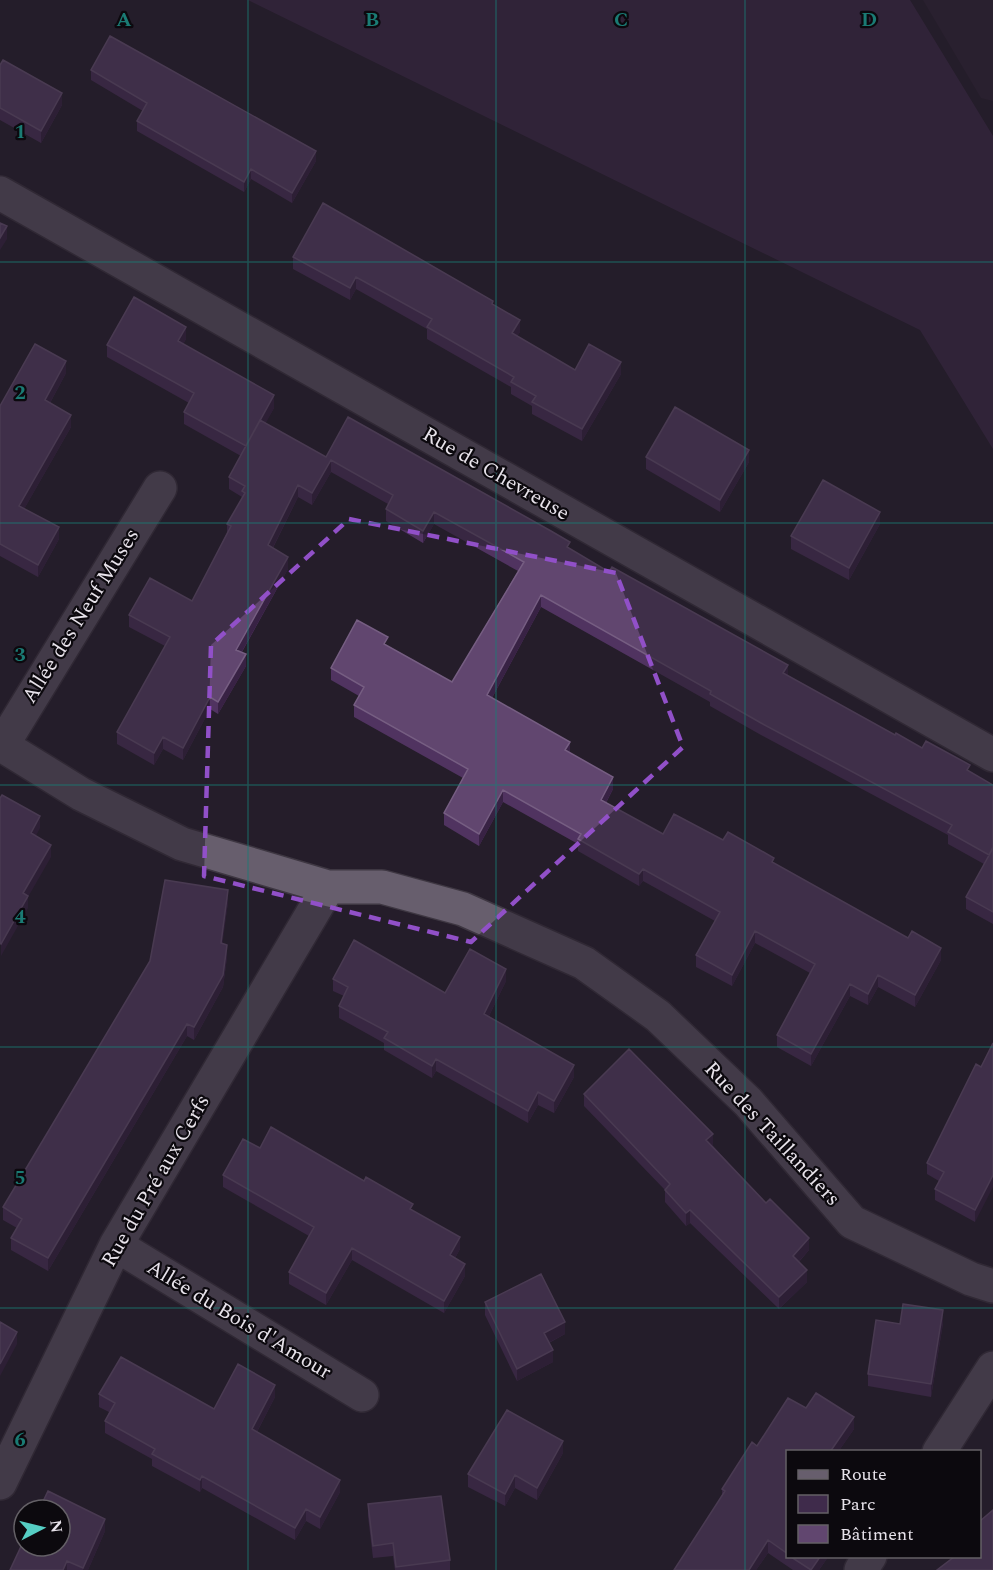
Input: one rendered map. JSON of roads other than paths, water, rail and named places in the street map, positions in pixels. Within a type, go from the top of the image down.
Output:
[{"type":"street","name":"Rue de Chevreuse","points":[[0,194],[993,755]]},
{"type":"street","name":"Allée des Neuf Muses","points":[[1,744],[160,488]]},
{"type":"street","name":"Rue des Taillandiers","points":[[1,744],[81,794],[182,844],[328,887],[382,887],[463,909],[584,963],[658,1016],[748,1102],[852,1222],[971,1279],[993,1286]]},
{"type":"street","name":"Rue du Pré aux Cerfs","points":[[0,1483],[116,1245],[328,887]]},
{"type":"street","name":"Allée du Bois d'Amour","points":[[116,1245],[362,1395]]},
{"type":"street","points":[[940,1450],[993,1368]]}]
